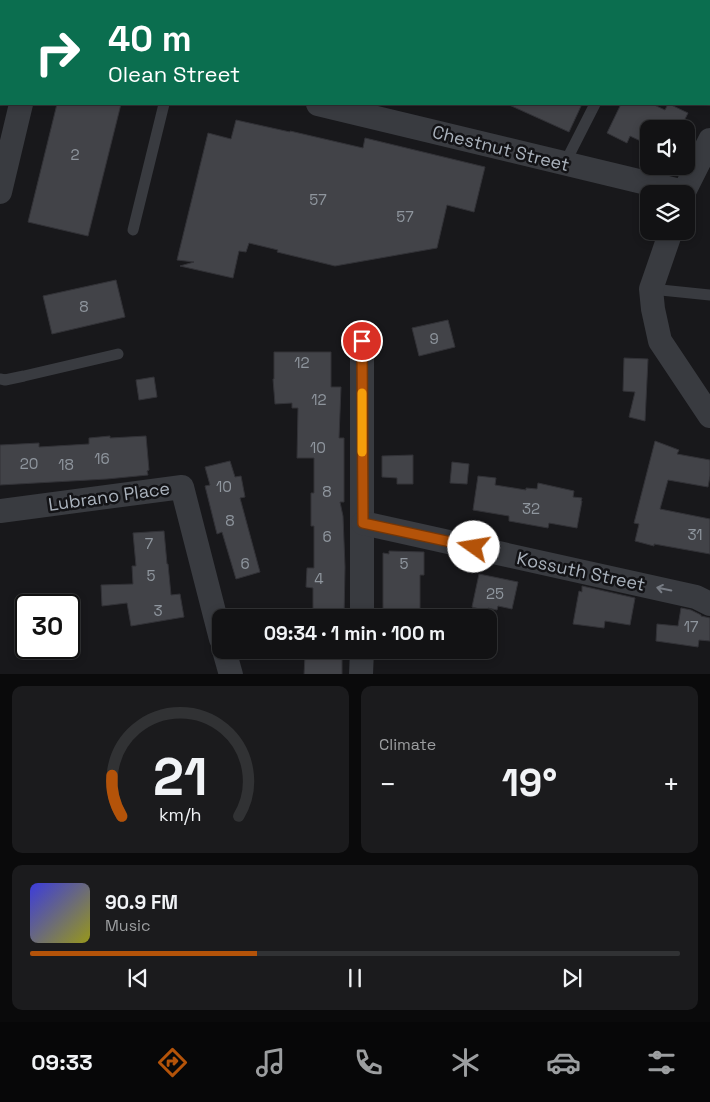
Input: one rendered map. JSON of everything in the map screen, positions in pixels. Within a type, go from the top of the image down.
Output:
[{"type":"street","points":[[0,192],[21,105]]},
{"type":"street","name":"Chestnut Street","points":[[322,105],[652,185]]},
{"type":"street","points":[[687,185],[710,140]]},
{"type":"street","points":[[667,240],[651,289],[660,341],[710,416]]},
{"type":"street","points":[[362,341],[362,609]]},
{"type":"street","name":"Lubrano Place","points":[[0,511],[182,487],[213,609]]},
{"type":"street","name":"Kossuth Street","points":[[363,523],[696,596],[710,604]]},
{"type":"street","points":[[226,659],[230,674]]},
{"type":"street","points":[[361,674],[362,659]]},
{"type":"lane","points":[[133,230],[164,105]]},
{"type":"lane","points":[[565,163],[594,105]]},
{"type":"lane","points":[[651,289],[710,295]]},
{"type":"lane","points":[[0,380],[118,354]]},
{"type":"building","points":[[57,105],[121,105],[88,236],[28,222]]},
{"type":"building","points":[[509,105],[582,105],[569,132]]},
{"type":"building","points":[[621,105],[654,105],[665,110],[668,105],[671,105],[688,113],[684,120],[640,120],[640,141],[630,136],[627,143],[607,133]]},
{"type":"building","points":[[236,120],[363,148],[365,138],[485,167],[474,212],[447,205],[437,248],[335,266],[249,243],[246,252],[239,251],[233,278],[180,266],[194,262],[177,260],[208,133],[231,139]]},
{"type":"building","points":[[116,280],[125,317],[52,334],[43,296]]},
{"type":"building","points":[[448,320],[455,347],[419,356],[412,328]]},
{"type":"building","points":[[274,352],[331,352],[331,387],[341,387],[339,438],[344,438],[344,502],[340,502],[343,516],[345,567],[344,609],[313,609],[313,588],[306,587],[307,568],[314,568],[314,526],[311,526],[311,493],[314,493],[314,458],[297,458],[298,408],[292,408],[292,403],[275,404]]},
{"type":"building","points":[[624,358],[648,359],[645,421],[629,417],[635,392],[623,391]]},
{"type":"building","points":[[154,377],[157,397],[139,400],[136,380]]},
{"type":"building","points":[[110,436],[110,438],[146,436],[148,475],[0,485],[0,445],[39,443],[39,447],[89,444],[89,438]]},
{"type":"building","points":[[655,441],[679,450],[677,454],[710,460],[708,487],[668,480],[660,509],[710,519],[710,554],[654,544],[654,546],[635,541],[639,524],[634,523]]},
{"type":"building","points":[[413,455],[413,484],[397,484],[397,478],[382,477],[382,456]]},
{"type":"building","points":[[230,461],[235,477],[241,476],[245,497],[240,498],[260,572],[236,579],[222,532],[217,534],[205,486],[210,485],[205,467]]},
{"type":"building","points":[[452,462],[469,464],[467,484],[450,483]]},
{"type":"building","points":[[478,476],[496,478],[495,485],[526,490],[526,488],[537,489],[538,483],[574,491],[573,497],[582,498],[577,528],[549,523],[548,528],[509,521],[509,516],[473,510]]},
{"type":"building","points":[[164,531],[171,595],[180,594],[184,617],[131,626],[127,603],[102,606],[101,585],[133,584],[132,566],[136,566],[133,533]]},
{"type":"building","points":[[389,551],[424,552],[424,575],[420,575],[420,609],[383,609],[383,553],[389,554]]},
{"type":"building","points":[[479,574],[518,582],[512,609],[498,606],[497,610],[472,607]]},
{"type":"building","points":[[582,586],[635,598],[630,625],[605,621],[604,628],[573,624],[579,591],[582,592]]},
{"type":"building","points":[[681,608],[710,618],[710,641],[699,640],[698,647],[656,641],[657,624],[678,626]]},
{"type":"building","points":[[305,659],[342,659],[342,674],[304,674]]},
{"type":"slow traffic","points":[[362,393],[362,452]]},
{"type":"route","points":[[362,341],[363,523],[474,547]]}]
